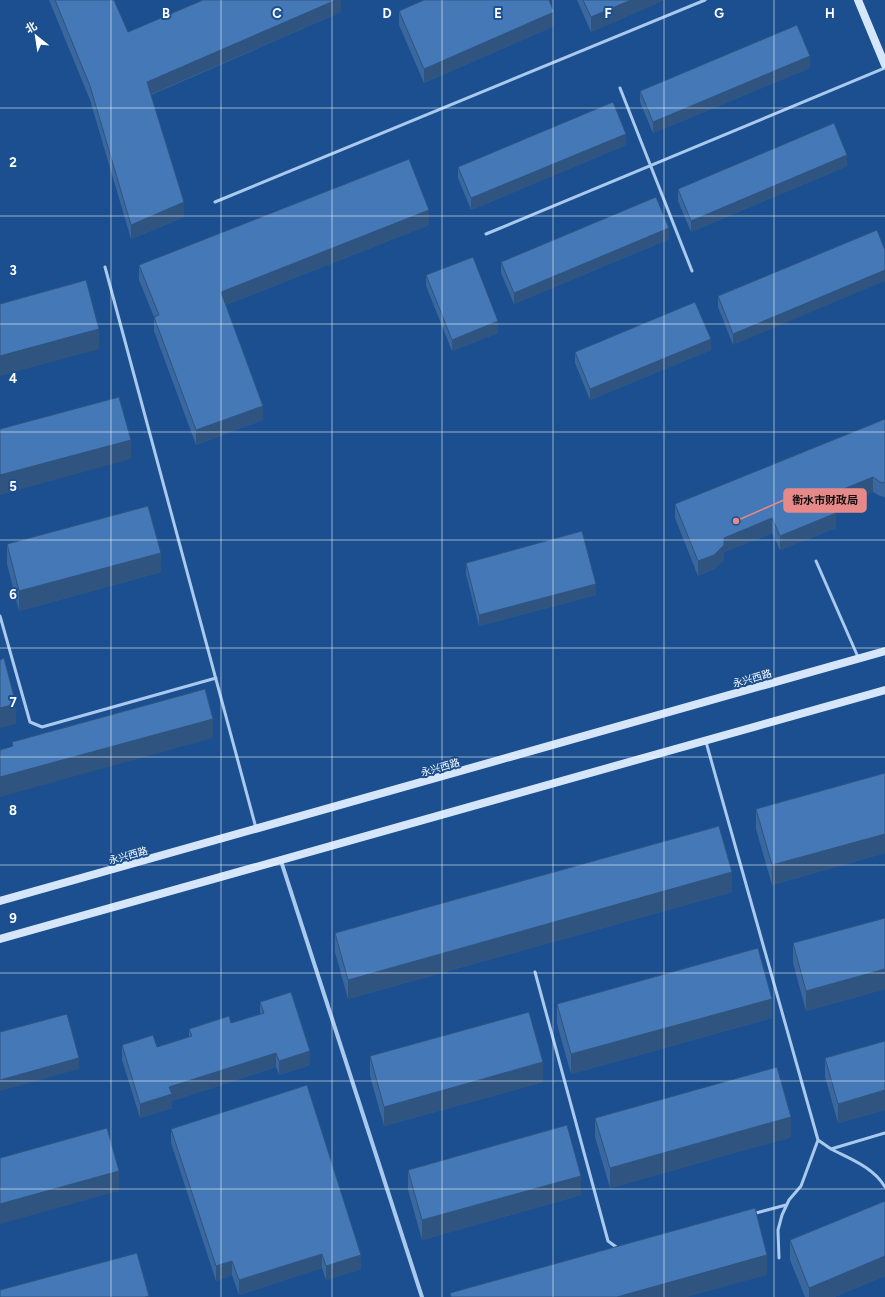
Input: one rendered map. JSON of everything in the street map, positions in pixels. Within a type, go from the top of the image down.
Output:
[{"type":"main road","points":[[858,0],[885,65]]},
{"type":"main road","name":"永兴西路","points":[[0,901],[257,830],[885,651]]},
{"type":"main road","points":[[0,939],[885,690]]},
{"type":"street","points":[[281,861],[422,1297]]},
{"type":"lane","points":[[215,202],[704,0]]},
{"type":"lane","points":[[486,234],[885,68]]},
{"type":"lane","points":[[620,88],[692,271]]},
{"type":"lane","points":[[105,267],[257,830]]},
{"type":"lane","points":[[816,562],[859,658]]},
{"type":"lane","points":[[0,616],[30,722],[42,727],[216,678]]},
{"type":"lane","points":[[706,740],[818,1140],[801,1186],[786,1205],[778,1230],[779,1258]]},
{"type":"lane","points":[[535,972],[608,1241],[620,1249]]},
{"type":"lane","points":[[831,1148],[885,1133]]},
{"type":"lane","points":[[818,1140],[864,1166],[881,1180],[885,1187]]},
{"type":"lane","points":[[749,1215],[786,1205]]},
{"type":"building","points":[[55,0],[114,0],[128,32],[203,0],[336,0],[147,82],[184,202],[131,225],[90,86]]},
{"type":"building","points":[[424,0],[549,0],[554,12],[424,69],[399,11]]},
{"type":"building","points":[[583,0],[631,0],[591,17]]},
{"type":"building","points":[[797,25],[810,56],[653,122],[640,91]]},
{"type":"building","points":[[613,102],[626,134],[471,198],[458,167]]},
{"type":"building","points":[[834,123],[847,155],[691,221],[678,189]]},
{"type":"building","points":[[409,159],[429,210],[221,292],[263,406],[196,430],[154,317],[159,315],[139,265]]},
{"type":"building","points":[[656,197],[669,228],[514,293],[501,262]]},
{"type":"building","points":[[877,230],[885,250],[885,270],[733,334],[718,296]]},
{"type":"building","points":[[473,257],[498,321],[452,340],[426,275]]},
{"type":"building","points":[[86,280],[99,329],[0,356],[0,304]]},
{"type":"building","points":[[695,302],[711,339],[590,389],[575,352]]},
{"type":"building","points":[[119,397],[131,440],[0,475],[0,429]]},
{"type":"building","points":[[885,419],[885,483],[880,482],[873,477],[829,495],[836,513],[780,536],[772,518],[724,538],[724,545],[714,555],[698,561],[675,504]]},
{"type":"building","points":[[148,506],[161,553],[19,591],[7,544]]},
{"type":"building","points":[[582,531],[596,584],[479,615],[466,563]]},
{"type":"building","points":[[4,658],[16,704],[0,708],[0,660]]},
{"type":"building","points":[[205,689],[213,719],[0,777],[0,750],[13,746],[12,742]]},
{"type":"building","points":[[885,773],[885,834],[772,865],[756,809]]},
{"type":"building","points":[[719,826],[732,872],[348,980],[335,933]]},
{"type":"building","points":[[885,918],[885,969],[806,991],[793,943]]},
{"type":"building","points":[[758,948],[772,999],[571,1054],[557,1004]]},
{"type":"building","points":[[291,992],[310,1051],[279,1061],[276,1053],[169,1087],[172,1094],[140,1104],[122,1045],[153,1035],[157,1047],[192,1036],[189,1029],[229,1016],[231,1023],[264,1013],[260,1002]]},
{"type":"building","points":[[529,1012],[543,1062],[384,1107],[370,1056]]},
{"type":"building","points":[[67,1014],[79,1058],[0,1080],[0,1032]]},
{"type":"building","points":[[885,1041],[885,1090],[838,1104],[825,1058]]},
{"type":"building","points":[[777,1067],[791,1117],[610,1168],[595,1118]]},
{"type":"building","points":[[307,1085],[361,1255],[326,1266],[322,1254],[239,1280],[232,1261],[216,1266],[171,1129]]},
{"type":"building","points":[[567,1125],[581,1176],[422,1220],[408,1170]]},
{"type":"building","points":[[107,1128],[119,1171],[0,1204],[0,1158]]},
{"type":"building","points":[[885,1201],[885,1256],[809,1288],[790,1240]]},
{"type":"building","points":[[755,1208],[767,1255],[617,1297],[451,1297],[450,1293]]},
{"type":"building","points":[[137,1253],[149,1296],[0,1297],[0,1290]]},
{"type":"place","name":"衡水市财政局","points":[[736,521]]}]
